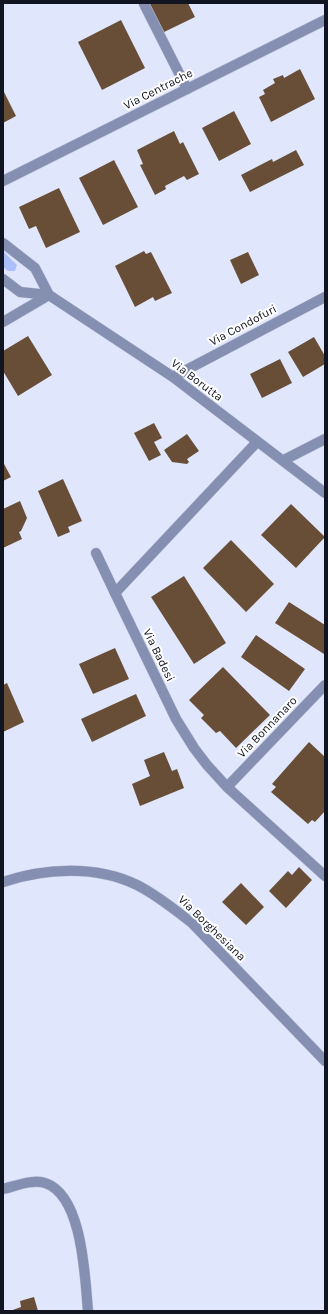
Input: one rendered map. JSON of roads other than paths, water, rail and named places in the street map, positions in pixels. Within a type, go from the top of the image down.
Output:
[{"type":"street","points":[[144,4],[187,89]]},
{"type":"street","name":"Via Centrache","points":[[3,181],[325,20]]},
{"type":"street","name":"Via Borutta","points":[[3,243],[35,268],[49,295]]},
{"type":"street","name":"Via Borutta","points":[[3,280],[20,292],[49,295],[173,377],[257,442],[284,460],[325,493]]},
{"type":"street","points":[[3,322],[49,295]]},
{"type":"street","name":"Via Condofuri","points":[[173,377],[325,297]]},
{"type":"street","points":[[284,460],[325,439]]},
{"type":"street","points":[[115,593],[257,442]]},
{"type":"street","name":"Via Badesi","points":[[96,553],[179,726],[206,765],[227,787],[325,876]]},
{"type":"street","name":"Via Bonnanaro","points":[[227,787],[325,685]]},
{"type":"street","name":"Via Borghesiana","points":[[3,882],[48,872],[82,871],[119,878],[144,889],[169,905],[192,923],[325,1061]]},
{"type":"street","points":[[3,1189],[34,1182],[45,1183],[55,1189],[64,1199],[73,1214],[80,1241],[88,1311]]}]
